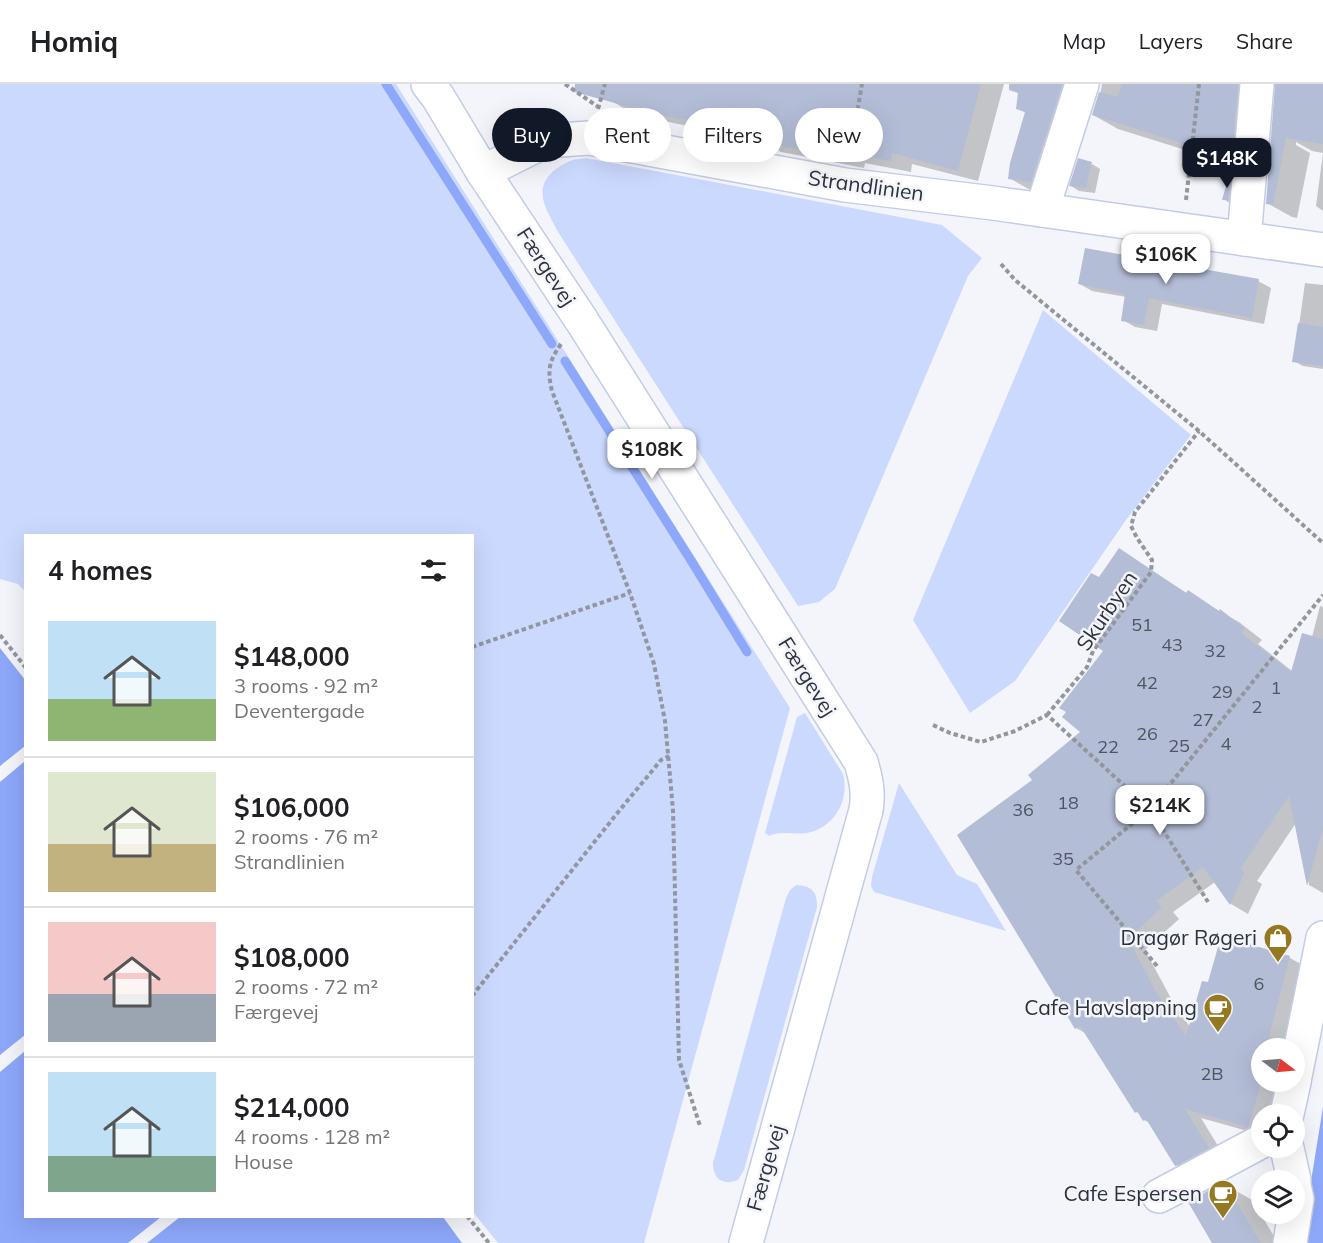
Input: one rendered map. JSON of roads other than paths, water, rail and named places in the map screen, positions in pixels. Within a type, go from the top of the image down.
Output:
[{"type":"street","points":[[428,84],[483,172]]},
{"type":"street","points":[[1042,210],[1082,84]]},
{"type":"street","points":[[1244,239],[1257,84]]},
{"type":"street","name":"Strandlinien","points":[[483,172],[545,141],[589,138],[845,185],[1183,229],[1323,250]]},
{"type":"street","name":"Færgevej","points":[[483,172],[582,321],[861,762],[868,798],[864,821],[746,1243]]},
{"type":"street","points":[[1303,1038],[1323,938]]},
{"type":"street","points":[[1159,1196],[1251,1147]]},
{"type":"street","points":[[1290,1243],[1293,1224]]},
{"type":"water","points":[[0,648],[24,678],[24,1218],[444,1218],[462,1243],[0,1243]]},
{"type":"water","points":[[1323,1107],[1323,1243],[1301,1243]]},
{"type":"waterway","points":[[386,84],[552,344]]},
{"type":"waterway","points":[[565,361],[747,652]]},
{"type":"place","name":"Dragør Røgeri","points":[[1278,964]]},
{"type":"place","name":"Cafe Havslapning","points":[[1218,1034]]},
{"type":"place","name":"Cafe Espersen","points":[[1223,1220]]}]
